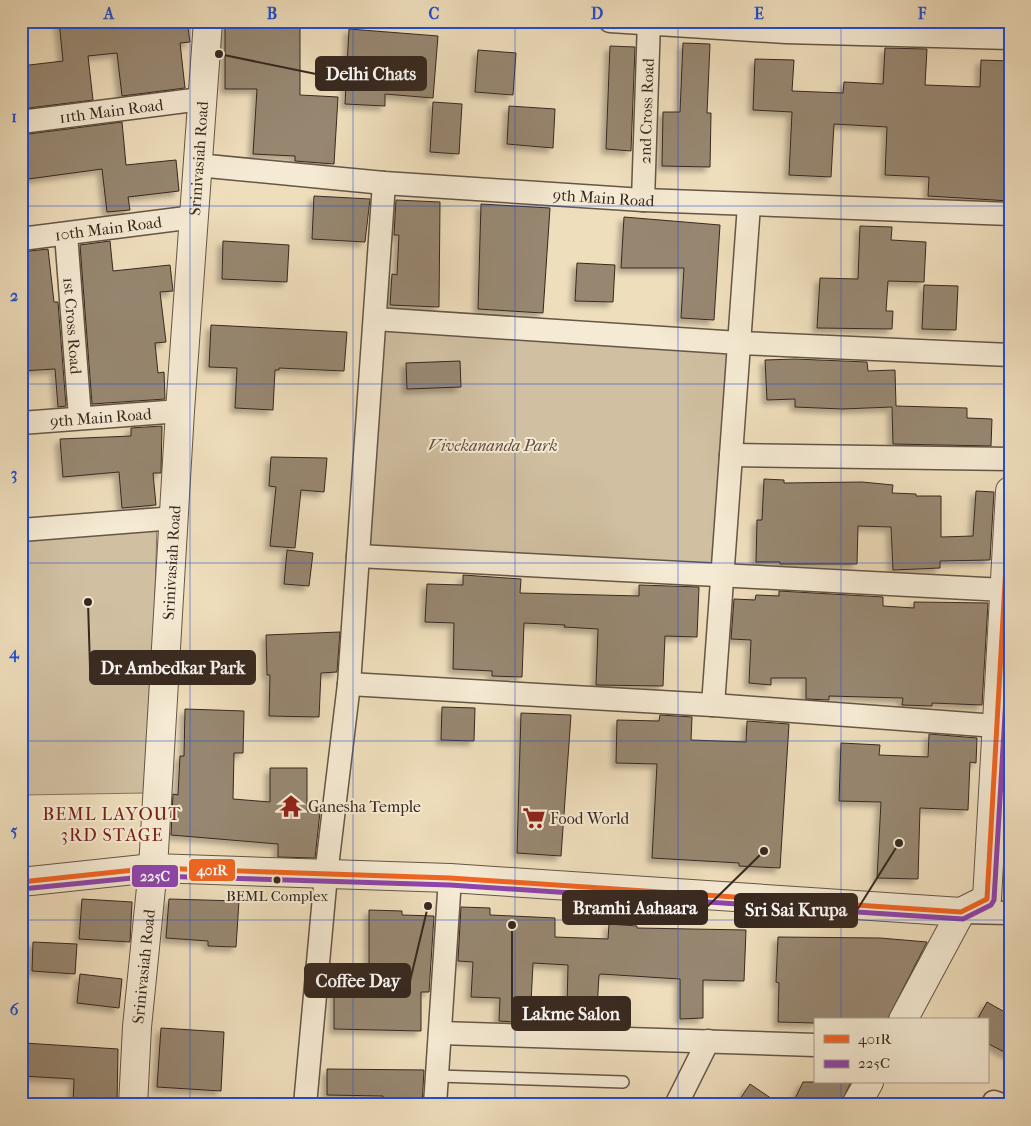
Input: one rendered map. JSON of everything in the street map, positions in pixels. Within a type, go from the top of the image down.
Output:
[{"type":"street","name":"Srinivasiah Road","points":[[133,1105],[137,1027],[153,868],[180,411],[208,21]]},
{"type":"street","points":[[610,21],[900,28],[1010,38]]},
{"type":"street","name":"2nd Cross Road","points":[[643,200],[648,22]]},
{"type":"street","name":"11th Main Road","points":[[21,122],[201,99]]},
{"type":"street","name":"9th Main Road","points":[[198,165],[384,182],[643,200],[749,206],[1010,214]]},
{"type":"street","points":[[305,1105],[326,875],[350,684],[384,182]]},
{"type":"street","points":[[713,705],[749,206]]},
{"type":"street","name":"10th Main Road","points":[[21,239],[194,217]]},
{"type":"street","name":"1st Cross Road","points":[[66,234],[80,418]]},
{"type":"street","points":[[375,319],[739,343],[1010,355]]},
{"type":"street","name":"9th Main Road","points":[[21,423],[180,411]]},
{"type":"street","points":[[731,455],[1010,459]]},
{"type":"street","points":[[904,1018],[961,912],[987,899],[1010,491]]},
{"type":"street","points":[[21,530],[175,518]]},
{"type":"street","points":[[358,556],[1004,590]]},
{"type":"street","points":[[350,684],[713,705],[996,726]]},
{"type":"street","points":[[21,882],[153,868],[450,878],[961,912],[1010,913]]},
{"type":"street","points":[[435,1105],[450,878]]},
{"type":"street","points":[[440,1033],[708,1040],[814,1046]]},
{"type":"street","points":[[676,1105],[708,1040]]},
{"type":"street","points":[[856,1105],[868,1084]]},
{"type":"lane","points":[[437,1076],[623,1082]]},
{"type":"green space","name":"Vivekananda Park","points":[[375,319],[732,342],[716,576],[358,556]]},
{"type":"green space","points":[[157,525],[153,664],[145,793],[21,795],[21,541]]},
{"type":"building","points":[[59,21],[187,21],[190,42],[180,43],[185,88],[122,96],[117,53],[88,56],[93,100],[21,109],[21,66],[63,61]]},
{"type":"building","points":[[225,21],[300,21],[300,95],[338,97],[334,164],[295,161],[295,156],[253,154],[257,89],[225,89]]},
{"type":"building","points":[[349,29],[438,36],[433,98],[385,94],[385,106],[345,104]]},
{"type":"building","points":[[683,43],[710,44],[707,113],[711,113],[710,167],[662,166],[663,112],[680,112]]},
{"type":"building","points":[[610,46],[635,47],[631,151],[606,149]]},
{"type":"building","points":[[885,48],[927,49],[925,85],[980,87],[981,60],[1010,61],[1010,201],[928,196],[929,177],[885,175],[887,127],[834,124],[831,177],[789,175],[792,112],[753,110],[755,59],[794,60],[792,91],[843,93],[844,82],[883,84]]},
{"type":"building","points":[[478,50],[516,53],[513,95],[475,92]]},
{"type":"building","points":[[433,102],[462,104],[459,154],[430,152]]},
{"type":"building","points":[[509,106],[555,109],[553,148],[507,144]]},
{"type":"building","points":[[122,122],[126,165],[176,160],[179,191],[128,197],[130,210],[107,212],[102,169],[21,180],[21,135]]},
{"type":"building","points":[[314,196],[370,199],[365,242],[312,239]]},
{"type":"building","points":[[396,200],[440,202],[439,307],[390,305],[392,274],[397,275],[399,235],[394,235]]},
{"type":"building","points":[[481,204],[550,208],[543,313],[478,309]]},
{"type":"building","points":[[624,217],[720,225],[714,320],[681,318],[684,268],[621,268]]},
{"type":"building","points":[[860,226],[892,227],[891,240],[926,242],[924,282],[888,281],[886,311],[893,311],[892,329],[817,328],[820,278],[858,279]]},
{"type":"building","points":[[110,241],[113,271],[170,265],[173,291],[160,292],[166,342],[155,343],[158,373],[164,372],[165,399],[92,404],[80,245]]},
{"type":"building","points":[[223,241],[289,245],[287,282],[222,279]]},
{"type":"building","points":[[48,249],[54,302],[58,302],[66,406],[58,407],[55,369],[21,371],[21,252]]},
{"type":"building","points":[[577,263],[615,265],[613,302],[575,301]]},
{"type":"building","points":[[924,285],[958,286],[956,330],[922,329]]},
{"type":"building","points":[[211,325],[347,332],[344,371],[279,368],[279,370],[275,370],[273,410],[235,408],[237,368],[209,367]]},
{"type":"building","points":[[795,359],[867,362],[868,371],[895,370],[896,406],[967,408],[967,418],[992,419],[991,446],[893,444],[892,407],[842,409],[795,407],[795,399],[767,400],[765,360]]},
{"type":"building","points":[[460,361],[461,387],[407,389],[406,363]]},
{"type":"building","points":[[162,426],[161,473],[153,473],[156,505],[122,508],[119,472],[63,477],[60,439],[131,436],[131,428]]},
{"type":"building","points":[[271,457],[327,458],[324,492],[301,490],[295,548],[270,546],[276,487],[269,486]]},
{"type":"building","points":[[764,479],[784,480],[784,483],[862,482],[893,485],[892,493],[916,494],[916,496],[941,496],[941,537],[973,536],[976,491],[994,492],[990,560],[940,561],[940,568],[893,570],[891,527],[858,526],[857,564],[780,564],[780,562],[756,562],[757,520],[762,520]]},
{"type":"building","points":[[287,550],[313,553],[309,586],[284,584]]},
{"type":"building","points":[[463,575],[521,579],[520,593],[639,596],[639,585],[699,587],[697,637],[665,636],[663,686],[596,685],[598,629],[564,627],[565,625],[524,623],[522,677],[492,676],[492,671],[453,669],[454,623],[425,622],[427,584],[463,585]]},
{"type":"building","points":[[779,591],[883,597],[883,606],[914,608],[914,602],[988,603],[982,705],[932,703],[932,706],[902,705],[903,698],[829,696],[829,700],[806,699],[806,678],[771,678],[771,685],[749,683],[751,640],[731,639],[734,599],[755,600],[756,595],[779,596]]},
{"type":"building","points":[[340,632],[337,672],[321,673],[319,717],[269,716],[270,675],[267,675],[266,635]]},
{"type":"building","points":[[442,707],[475,708],[474,741],[441,740]]},
{"type":"building","points":[[185,709],[244,711],[243,753],[234,753],[233,799],[270,802],[270,768],[307,768],[307,811],[320,812],[315,858],[278,857],[278,844],[171,835],[173,794],[178,795],[180,756],[184,756]]},
{"type":"building","points":[[521,713],[571,715],[561,856],[517,853]]},
{"type":"building","points":[[660,715],[692,717],[691,740],[746,742],[747,721],[789,724],[780,868],[739,866],[739,863],[652,858],[657,764],[616,763],[617,720],[659,721]]},
{"type":"building","points":[[929,734],[977,738],[976,763],[970,762],[968,810],[920,808],[918,879],[877,878],[881,802],[839,801],[841,743],[880,745],[879,755],[928,757]]},
{"type":"building","points":[[82,899],[132,902],[130,942],[79,939]]},
{"type":"building","points":[[169,899],[239,901],[236,947],[208,946],[208,941],[166,938]]},
{"type":"building","points":[[461,907],[490,908],[490,915],[555,918],[555,937],[608,939],[609,924],[637,926],[637,928],[746,930],[744,981],[703,980],[703,1018],[680,1019],[680,979],[601,974],[599,975],[597,1009],[567,1008],[568,965],[533,963],[530,1023],[499,1021],[500,998],[471,997],[473,962],[458,961]]},
{"type":"building","points":[[369,910],[402,911],[402,915],[434,916],[429,992],[421,992],[421,1031],[334,1029],[334,964],[369,964]]},
{"type":"building","points":[[778,937],[880,938],[927,942],[888,1018],[814,1018],[814,1023],[778,1022],[779,983],[776,982]]},
{"type":"building","points":[[33,942],[77,944],[75,974],[32,971]]},
{"type":"building","points":[[80,974],[122,979],[119,1008],[77,1003]]},
{"type":"building","points":[[987,1002],[1010,1015],[1010,1055],[988,1044],[988,1018],[978,1018]]},
{"type":"building","points":[[161,1028],[224,1032],[221,1091],[157,1087]]},
{"type":"building","points":[[24,1043],[118,1049],[117,1105],[73,1105],[74,1079],[22,1076]]},
{"type":"building","points":[[327,1069],[424,1070],[422,1105],[383,1105],[383,1096],[327,1095]]},
{"type":"building","points":[[803,1082],[814,1082],[814,1084],[850,1084],[840,1105],[792,1105]]},
{"type":"building","points":[[750,1084],[781,1105],[736,1105]]},
{"type":"transit line","name":"401R","points":[[21,882],[153,868],[450,878],[961,912],[987,899],[1010,495]]},
{"type":"transit line","name":"225C","points":[[22,889],[153,876],[450,885],[963,919],[991,905],[994,900],[1010,629]]},
{"type":"place","name":"Delhi Chats","points":[[219,54]]},
{"type":"place","name":"Dr Ambedkar Park","points":[[88,602]]},
{"type":"place","name":"Ganesha Temple","points":[[291,806]]},
{"type":"place","name":"Food World","points":[[534,818]]},
{"type":"place","name":"Sri Sai Krupa","points":[[899,843]]},
{"type":"place","name":"Bramhi Aahaara","points":[[764,851]]},
{"type":"place","name":"BEML Complex","points":[[277,880]]},
{"type":"place","name":"Coffee Day","points":[[428,906]]},
{"type":"place","name":"Lakme Salon","points":[[512,925]]},
{"type":"district","name":"BEML LAYOUT 3RD STAGE","points":[[112,824]]}]
